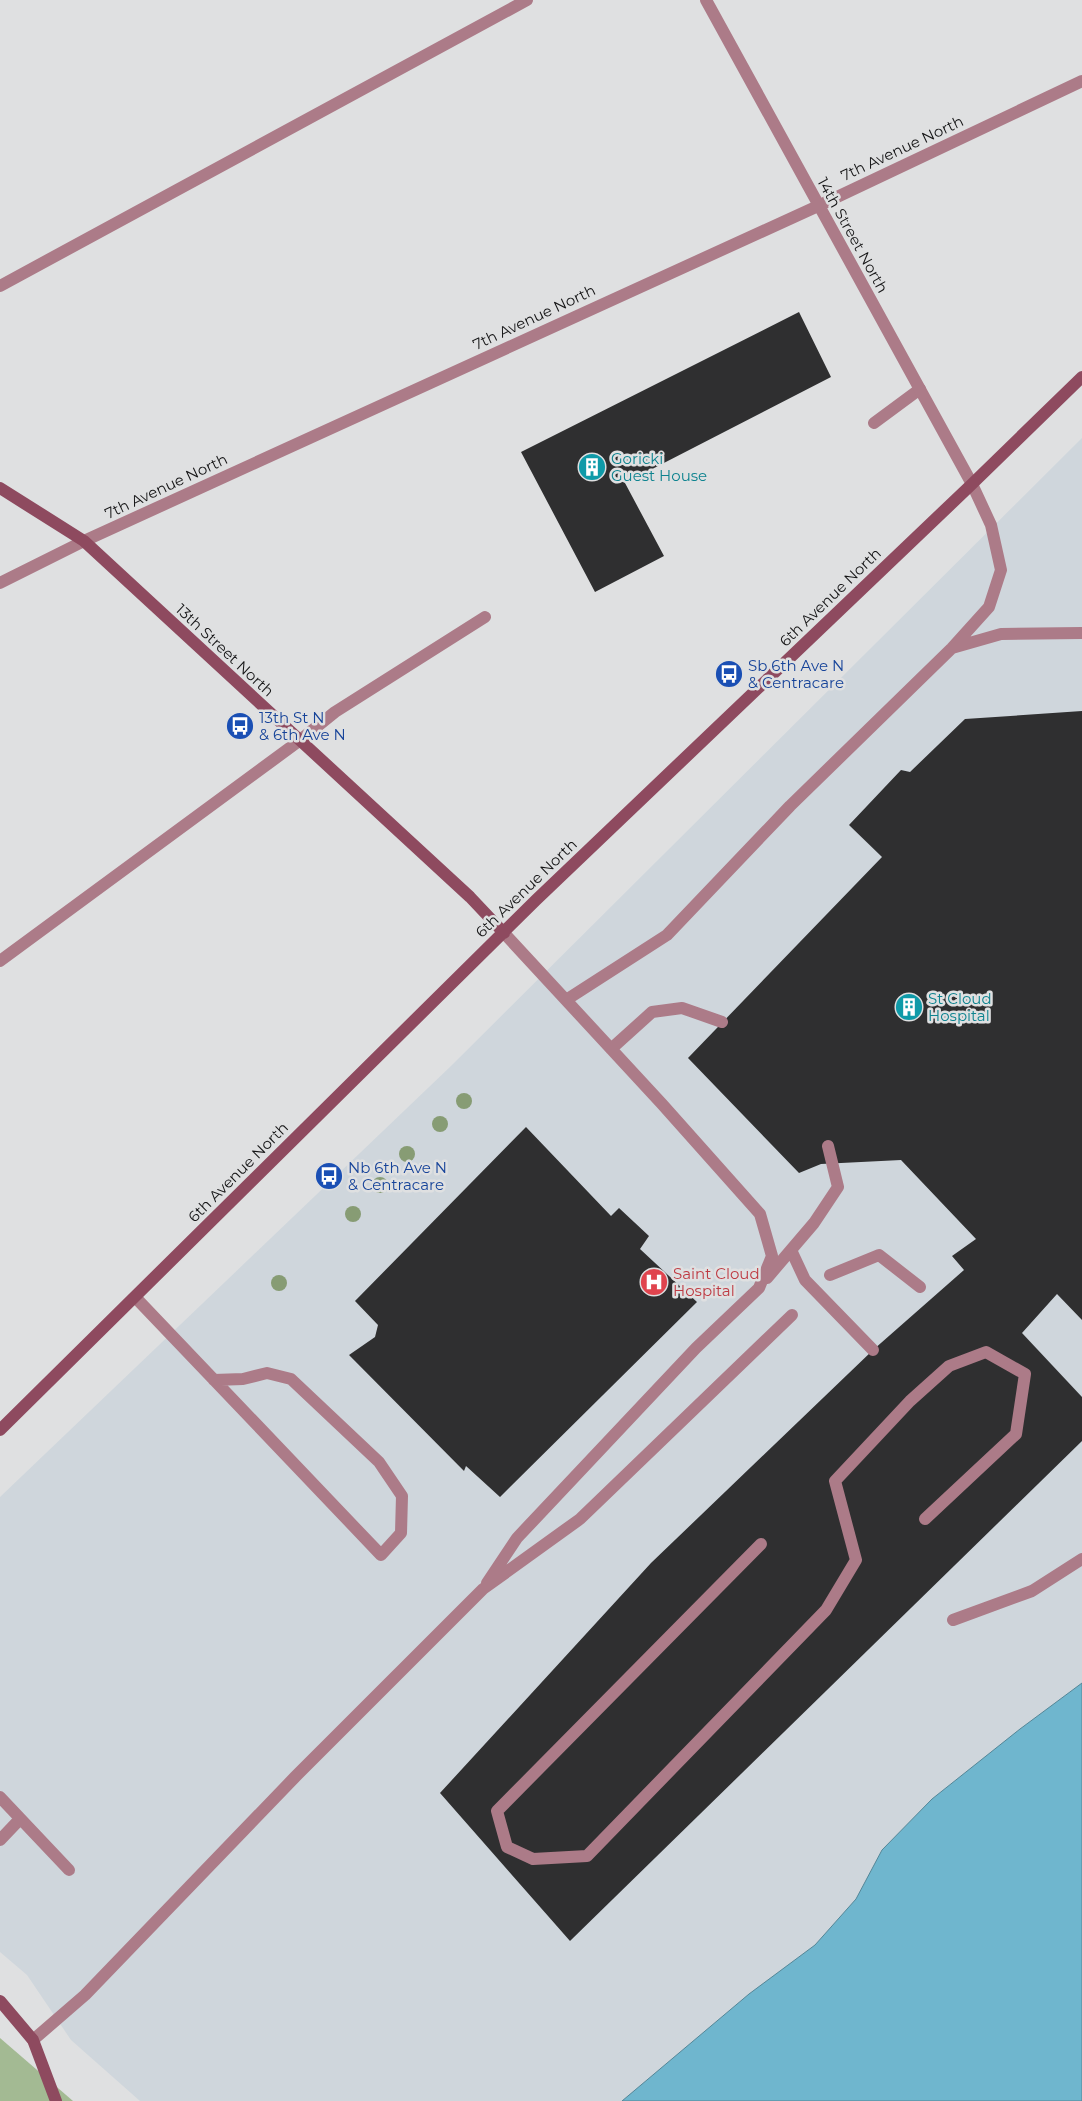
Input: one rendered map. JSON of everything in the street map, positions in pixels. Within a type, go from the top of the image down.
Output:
[{"type":"street","points":[[0,286],[527,0]]},
{"type":"street","name":"14th Street North","points":[[566,1000],[667,934],[790,806],[952,648],[989,608],[1001,570],[991,525],[972,484],[706,0]]},
{"type":"street","name":"7th Avenue North","points":[[0,583],[84,541],[818,206],[1082,81]]},
{"type":"street","name":"6th Avenue North","points":[[0,1430],[504,933],[1082,377]]},
{"type":"street","points":[[874,424],[920,389]]},
{"type":"street","name":"13th Street North","points":[[0,488],[84,541],[470,897],[504,933]]},
{"type":"street","points":[[0,961],[299,741],[335,712],[486,616]]},
{"type":"street","points":[[952,648],[1001,634],[1082,633]]},
{"type":"street","points":[[504,933],[612,1049],[760,1214],[772,1256],[759,1288]]},
{"type":"street","points":[[612,1049],[652,1012],[682,1008],[722,1022]]},
{"type":"street","points":[[483,1589],[517,1538],[696,1348],[759,1288],[814,1223],[838,1186],[828,1146]]},
{"type":"street","points":[[791,1250],[805,1280],[873,1350]]},
{"type":"street","points":[[830,1275],[879,1255],[920,1286]]},
{"type":"street","points":[[135,1297],[306,1477],[381,1555],[401,1533],[402,1496],[379,1462],[291,1379],[267,1373],[243,1379],[214,1380]]},
{"type":"street","points":[[33,2040],[85,1995],[294,1777],[483,1589],[580,1520],[792,1315]]},
{"type":"street","points":[[761,1544],[497,1811],[507,1847],[533,1859],[587,1856],[826,1610],[856,1560],[835,1481],[910,1401],[950,1366],[986,1352],[1025,1374],[1016,1434],[925,1519]]},
{"type":"street","points":[[953,1620],[1032,1590],[1082,1559]]},
{"type":"street","points":[[0,1798],[69,1870]]},
{"type":"street","points":[[0,1840],[20,1819]]},
{"type":"street","points":[[0,2001],[33,2040],[56,2101]]},
{"type":"shaded area","name":"Saint Cloud Hospital","points":[[1082,438],[1082,1683],[1020,1729],[932,1799],[882,1850],[856,1899],[815,1945],[749,1994],[622,2101],[140,2101],[71,2040],[27,1975],[0,1952],[0,1497],[451,1066]]},
{"type":"green space","points":[[0,2038],[73,2101],[0,2101]]},
{"type":"water","points":[[1082,1683],[1082,2101],[622,2101],[749,1994],[815,1945],[856,1899],[882,1850],[932,1799],[1020,1729]]},
{"type":"building","name":"Goricki Guest House","points":[[799,312],[831,377],[625,483],[664,556],[595,592],[521,452]]},
{"type":"building","points":[[1082,711],[1082,1320],[1057,1294],[1022,1333],[1082,1397],[1082,1441],[570,1941],[440,1793],[651,1563],[873,1350],[964,1270],[952,1256],[976,1239],[901,1160],[821,1164],[799,1173],[688,1058],[882,857],[849,825],[901,770],[910,772],[965,719]]},
{"type":"building","points":[[526,1127],[611,1216],[619,1208],[649,1236],[640,1249],[697,1302],[500,1497],[466,1466],[464,1471],[349,1355],[375,1337],[378,1325],[355,1301]]},
{"type":"place","name":"Goricki Guest House","points":[[592,467]]},
{"type":"place","name":"Sb 6th Ave N & Centracare","points":[[729,674]]},
{"type":"place","name":"13th St N & 6th Ave N","points":[[240,726]]},
{"type":"place","name":"St Cloud Hospital","points":[[909,1007]]},
{"type":"place","name":"Nb 6th Ave N & Centracare","points":[[329,1176]]},
{"type":"place","name":"Saint Cloud Hospital","points":[[654,1282]]}]
